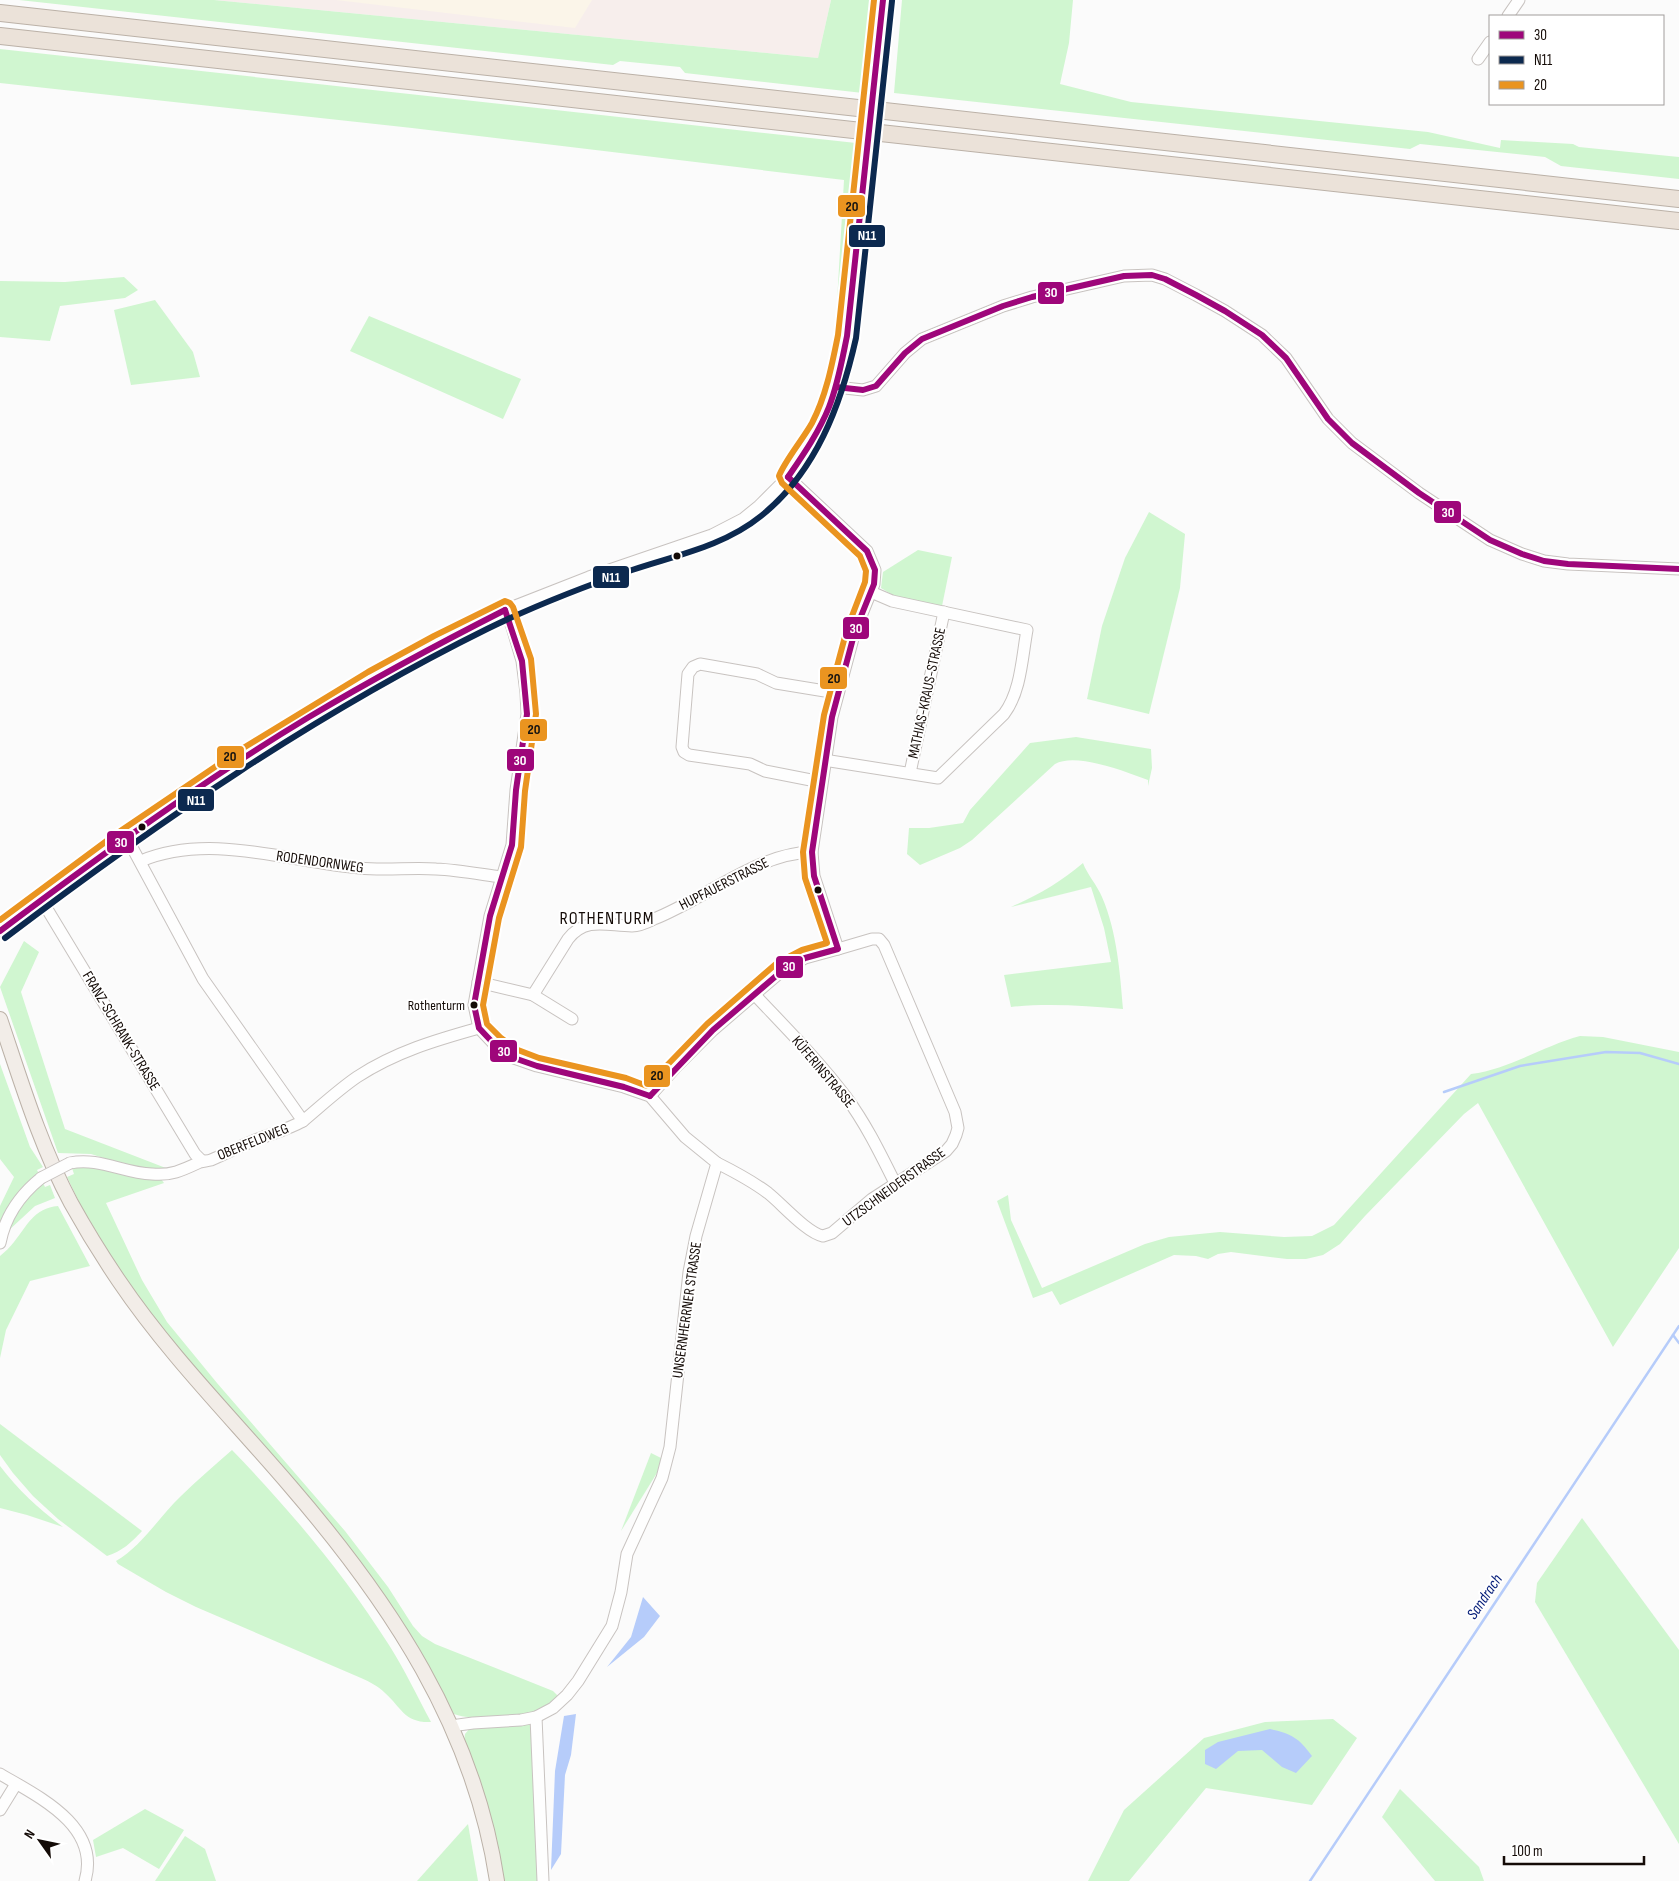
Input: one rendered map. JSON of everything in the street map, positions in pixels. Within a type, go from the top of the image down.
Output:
[{"type":"highway","points":[[0,13],[1679,199]]},
{"type":"highway","points":[[0,36],[1679,221]]},
{"type":"main road","points":[[0,1019],[46,1145],[71,1202],[100,1252],[164,1341],[291,1487],[366,1579],[410,1645],[451,1726],[472,1781],[497,1881]]},
{"type":"street","points":[[0,931],[218,774],[321,710],[432,646],[505,610],[588,577],[697,541],[727,528],[759,506],[788,477],[820,426],[836,387],[847,336],[883,0]]},
{"type":"street","points":[[1509,15],[1519,0]]},
{"type":"street","points":[[1478,59],[1489,43]]},
{"type":"street","points":[[836,387],[863,390],[876,386],[905,353],[922,339],[1003,306],[1110,278],[1139,274],[1152,275],[1165,279],[1204,299],[1238,318],[1262,335],[1286,358],[1328,419],[1352,443],[1419,493],[1490,540],[1544,561],[1568,564],[1679,569]]},
{"type":"street","points":[[788,477],[867,551],[875,570],[874,584],[855,631],[837,693],[824,760],[812,852],[814,876],[838,949]]},
{"type":"street","points":[[824,760],[938,778],[1004,714],[1011,705],[1015,692],[1027,630],[892,601],[871,592]]},
{"type":"street","points":[[505,610],[522,661],[526,684],[527,714],[516,790],[512,845],[490,916],[474,1005],[479,1028],[495,1045],[514,1058],[536,1066],[624,1087],[650,1096],[685,1137],[717,1163]]},
{"type":"street","name":"MATHIAS-KRAUS-STRASSE","points":[[910,773],[944,612]]},
{"type":"street","points":[[821,782],[765,771],[750,764],[689,755],[684,752],[682,746],[688,674],[693,667],[700,664],[757,674],[776,682],[837,693]]},
{"type":"street","points":[[127,838],[203,979],[303,1121]]},
{"type":"street","name":"RODENDORNWEG","points":[[141,861],[173,850],[221,850],[361,868],[435,868],[501,877]]},
{"type":"street","name":"HUPFAUERSTRASSE","points":[[532,995],[574,932],[582,927],[610,924],[634,926],[654,920],[773,858],[800,852],[812,852]]},
{"type":"street","name":"FRANZ-SCHRANK-STRASSE","points":[[41,900],[195,1154],[202,1161]]},
{"type":"street","name":"UTZSCHNEIDERSTRASSE","points":[[650,1096],[713,1030],[793,964],[872,939],[879,939],[884,945],[953,1105],[957,1119],[956,1136],[952,1144],[946,1151],[895,1183],[832,1232],[823,1236],[812,1232],[792,1213],[754,1184],[717,1163]]},
{"type":"street","points":[[478,982],[532,995],[572,1019]]},
{"type":"street","name":"KÜFERINSTRASSE","points":[[755,994],[838,1087],[870,1134],[895,1183]]},
{"type":"street","name":"OBERFELDWEG","points":[[0,1243],[7,1221],[24,1192],[50,1171],[82,1160],[95,1161],[137,1172],[161,1175],[184,1171],[202,1161],[210,1160],[303,1121],[357,1078],[376,1066],[426,1043],[479,1028]]},
{"type":"street","name":"UNSERNHERRNER STRASSE","points":[[536,1717],[553,1708],[567,1695],[612,1626],[621,1592],[627,1554],[632,1539],[654,1498],[667,1460],[689,1272],[696,1236],[717,1163]]},
{"type":"street","points":[[451,1726],[536,1717],[543,1881]]},
{"type":"street","points":[[0,1774],[58,1811],[74,1826],[85,1846],[87,1856],[85,1881]]},
{"type":"street","points":[[0,1810],[16,1784]]},
{"type":"shaded area","points":[[214,0],[831,0],[818,58]]},
{"type":"shaded area","points":[[336,0],[592,0],[575,28]]},
{"type":"green space","points":[[19,0],[214,0],[818,58],[831,0],[873,0],[863,93],[685,73],[680,67],[620,61],[613,65]]},
{"type":"green space","points":[[902,0],[1073,0],[1069,43],[1060,84],[1131,102],[1428,132],[1500,148],[1501,140],[1573,144],[1579,147],[1679,157],[1679,179],[1561,166],[1545,157],[1420,144],[1410,149],[894,93]]},
{"type":"green space","points":[[0,49],[856,143],[834,355],[844,180],[412,128],[0,83]]},
{"type":"green space","points":[[124,277],[138,290],[125,298],[60,306],[50,341],[0,337],[0,281],[65,282]]},
{"type":"green space","points":[[155,300],[193,352],[200,377],[131,385],[114,310]]},
{"type":"green space","points":[[369,316],[521,379],[503,419],[350,351]]},
{"type":"green space","points":[[1149,512],[1185,534],[1180,588],[1149,714],[1087,699],[1102,626],[1125,558]]},
{"type":"green space","points":[[918,550],[952,557],[942,606],[894,596],[881,588],[883,572]]},
{"type":"green space","points":[[1076,737],[1151,749],[1152,768],[1148,786],[1148,780],[1101,764],[1075,760],[1064,761],[1055,764],[972,840],[960,848],[920,865],[907,854],[909,828],[929,828],[963,823],[970,810],[1030,743]]},
{"type":"green space","points":[[1083,863],[1102,897],[1111,924],[1119,967],[1123,1009],[1053,1005],[1011,1007],[1004,975],[1111,962],[1104,928],[1091,887],[1011,907],[1049,888]]},
{"type":"green space","points":[[24,941],[39,952],[21,992],[65,1129],[171,1170],[135,1168],[91,1154],[58,1153],[0,987]]},
{"type":"green space","points":[[1580,1036],[1603,1037],[1679,1052],[1679,1248],[1613,1347],[1478,1103],[1464,1114],[1340,1244],[1323,1255],[1306,1259],[1287,1259],[1231,1252],[1218,1254],[1208,1259],[1196,1256],[1174,1255],[1060,1305],[1052,1291],[1033,1298],[997,1201],[1008,1195],[1011,1220],[1042,1288],[1145,1244],[1169,1237],[1220,1232],[1284,1237],[1312,1236],[1334,1225],[1471,1074],[1499,1067]]},
{"type":"green space","points":[[0,1064],[30,1147],[43,1167],[37,1170],[39,1174],[26,1184],[16,1196],[0,1224],[0,1206],[14,1177],[0,1159]]},
{"type":"green space","points":[[92,1165],[161,1179],[164,1183],[106,1203],[142,1280],[167,1322],[345,1531],[388,1587],[413,1626],[422,1636],[435,1644],[553,1691],[557,1698],[537,1711],[519,1715],[471,1717],[454,1714],[412,1637],[352,1551],[168,1339],[137,1299],[81,1206],[67,1177],[74,1174],[72,1168]]},
{"type":"green space","points":[[43,1183],[45,1187],[50,1185],[55,1198],[35,1206],[8,1231],[22,1204]]},
{"type":"green space","points":[[58,1206],[90,1266],[30,1281],[6,1330],[0,1358],[0,1256],[11,1246],[37,1214],[50,1207]]},
{"type":"green space","points":[[0,1424],[142,1531],[126,1546],[107,1556],[58,1519],[33,1496],[13,1473],[0,1455]]},
{"type":"green space","points":[[232,1450],[295,1519],[354,1593],[395,1654],[431,1722],[415,1720],[404,1714],[377,1686],[368,1681],[196,1607],[118,1564],[116,1561],[142,1539],[181,1496]]},
{"type":"green space","points":[[651,1453],[665,1460],[621,1531]]},
{"type":"green space","points":[[0,1466],[29,1499],[63,1527],[0,1508]]},
{"type":"green space","points":[[1582,1518],[1679,1650],[1679,1844],[1535,1602],[1537,1583]]},
{"type":"green space","points":[[1333,1719],[1357,1738],[1312,1805],[1206,1788],[1129,1881],[1088,1881],[1124,1810],[1204,1738],[1265,1722]]},
{"type":"green space","points":[[529,1724],[534,1728],[539,1881],[503,1881],[492,1828],[464,1742],[465,1734],[470,1728]]},
{"type":"green space","points":[[1400,1789],[1479,1867],[1484,1881],[1435,1881],[1382,1817]]},
{"type":"green space","points":[[145,1809],[184,1830],[159,1869],[123,1848],[96,1857],[93,1840]]},
{"type":"green space","points":[[468,1824],[478,1881],[417,1881]]},
{"type":"green space","points":[[185,1836],[205,1849],[216,1881],[155,1881]]},
{"type":"water","points":[[643,1597],[660,1616],[644,1637],[607,1667],[631,1637]]},
{"type":"water","points":[[576,1714],[571,1755],[565,1775],[561,1854],[551,1870],[555,1771],[564,1716]]},
{"type":"water","points":[[1270,1729],[1294,1738],[1312,1756],[1296,1773],[1282,1767],[1262,1750],[1238,1751],[1216,1769],[1205,1764],[1205,1750],[1218,1742]]},
{"type":"waterway","points":[[1444,1092],[1520,1066],[1606,1052],[1640,1053],[1679,1064]]},
{"type":"waterway","name":"Sandrach","points":[[1310,1881],[1679,1326]]},
{"type":"waterway","points":[[1673,1335],[1679,1343]]},
{"type":"transit line","name":"20","points":[[0,920],[116,834],[240,750],[368,672],[434,636],[505,601],[513,607],[531,659],[536,714],[525,791],[521,847],[499,918],[483,1005],[487,1024],[501,1038],[518,1050],[539,1058],[626,1078],[647,1086],[707,1024],[777,963],[802,950],[827,943],[805,878],[803,852],[824,715],[847,629],[865,582],[866,571],[860,556],[782,483],[779,476],[817,413],[828,380],[838,335],[874,0]]},
{"type":"transit line","name":"30","points":[[788,477],[816,434],[829,407],[847,336],[883,0]]},
{"type":"transit line","name":"N11","points":[[5,938],[179,812],[299,734],[361,697],[423,662],[523,612],[595,583],[700,549],[732,535],[761,516],[780,498],[797,479],[824,436],[843,388],[856,338],[892,1]]},
{"type":"transit line","name":"30","points":[[836,387],[863,390],[876,386],[905,353],[922,339],[1003,306],[1032,297],[1124,276],[1152,275],[1165,279],[1196,295],[1262,335],[1286,358],[1328,419],[1352,443],[1419,493],[1490,540],[1544,561],[1568,564],[1679,569]]},
{"type":"transit line","name":"30","points":[[650,1096],[713,1030],[783,970],[805,958],[838,949],[814,876],[812,852],[832,717],[855,631],[874,584],[875,570],[867,551],[788,477]]},
{"type":"transit line","name":"30","points":[[505,610],[522,661],[527,714],[516,790],[512,845],[490,916],[474,1005],[479,1028],[495,1045],[514,1058],[537,1066],[624,1087],[650,1096]]},
{"type":"transit line","name":"30","points":[[0,931],[75,875],[229,767],[381,675],[505,610]]},
{"type":"place","name":"Rothenturm","points":[[474,1005]]},
{"type":"district","name":"ROTHENTURM","points":[[607,918]]}]
